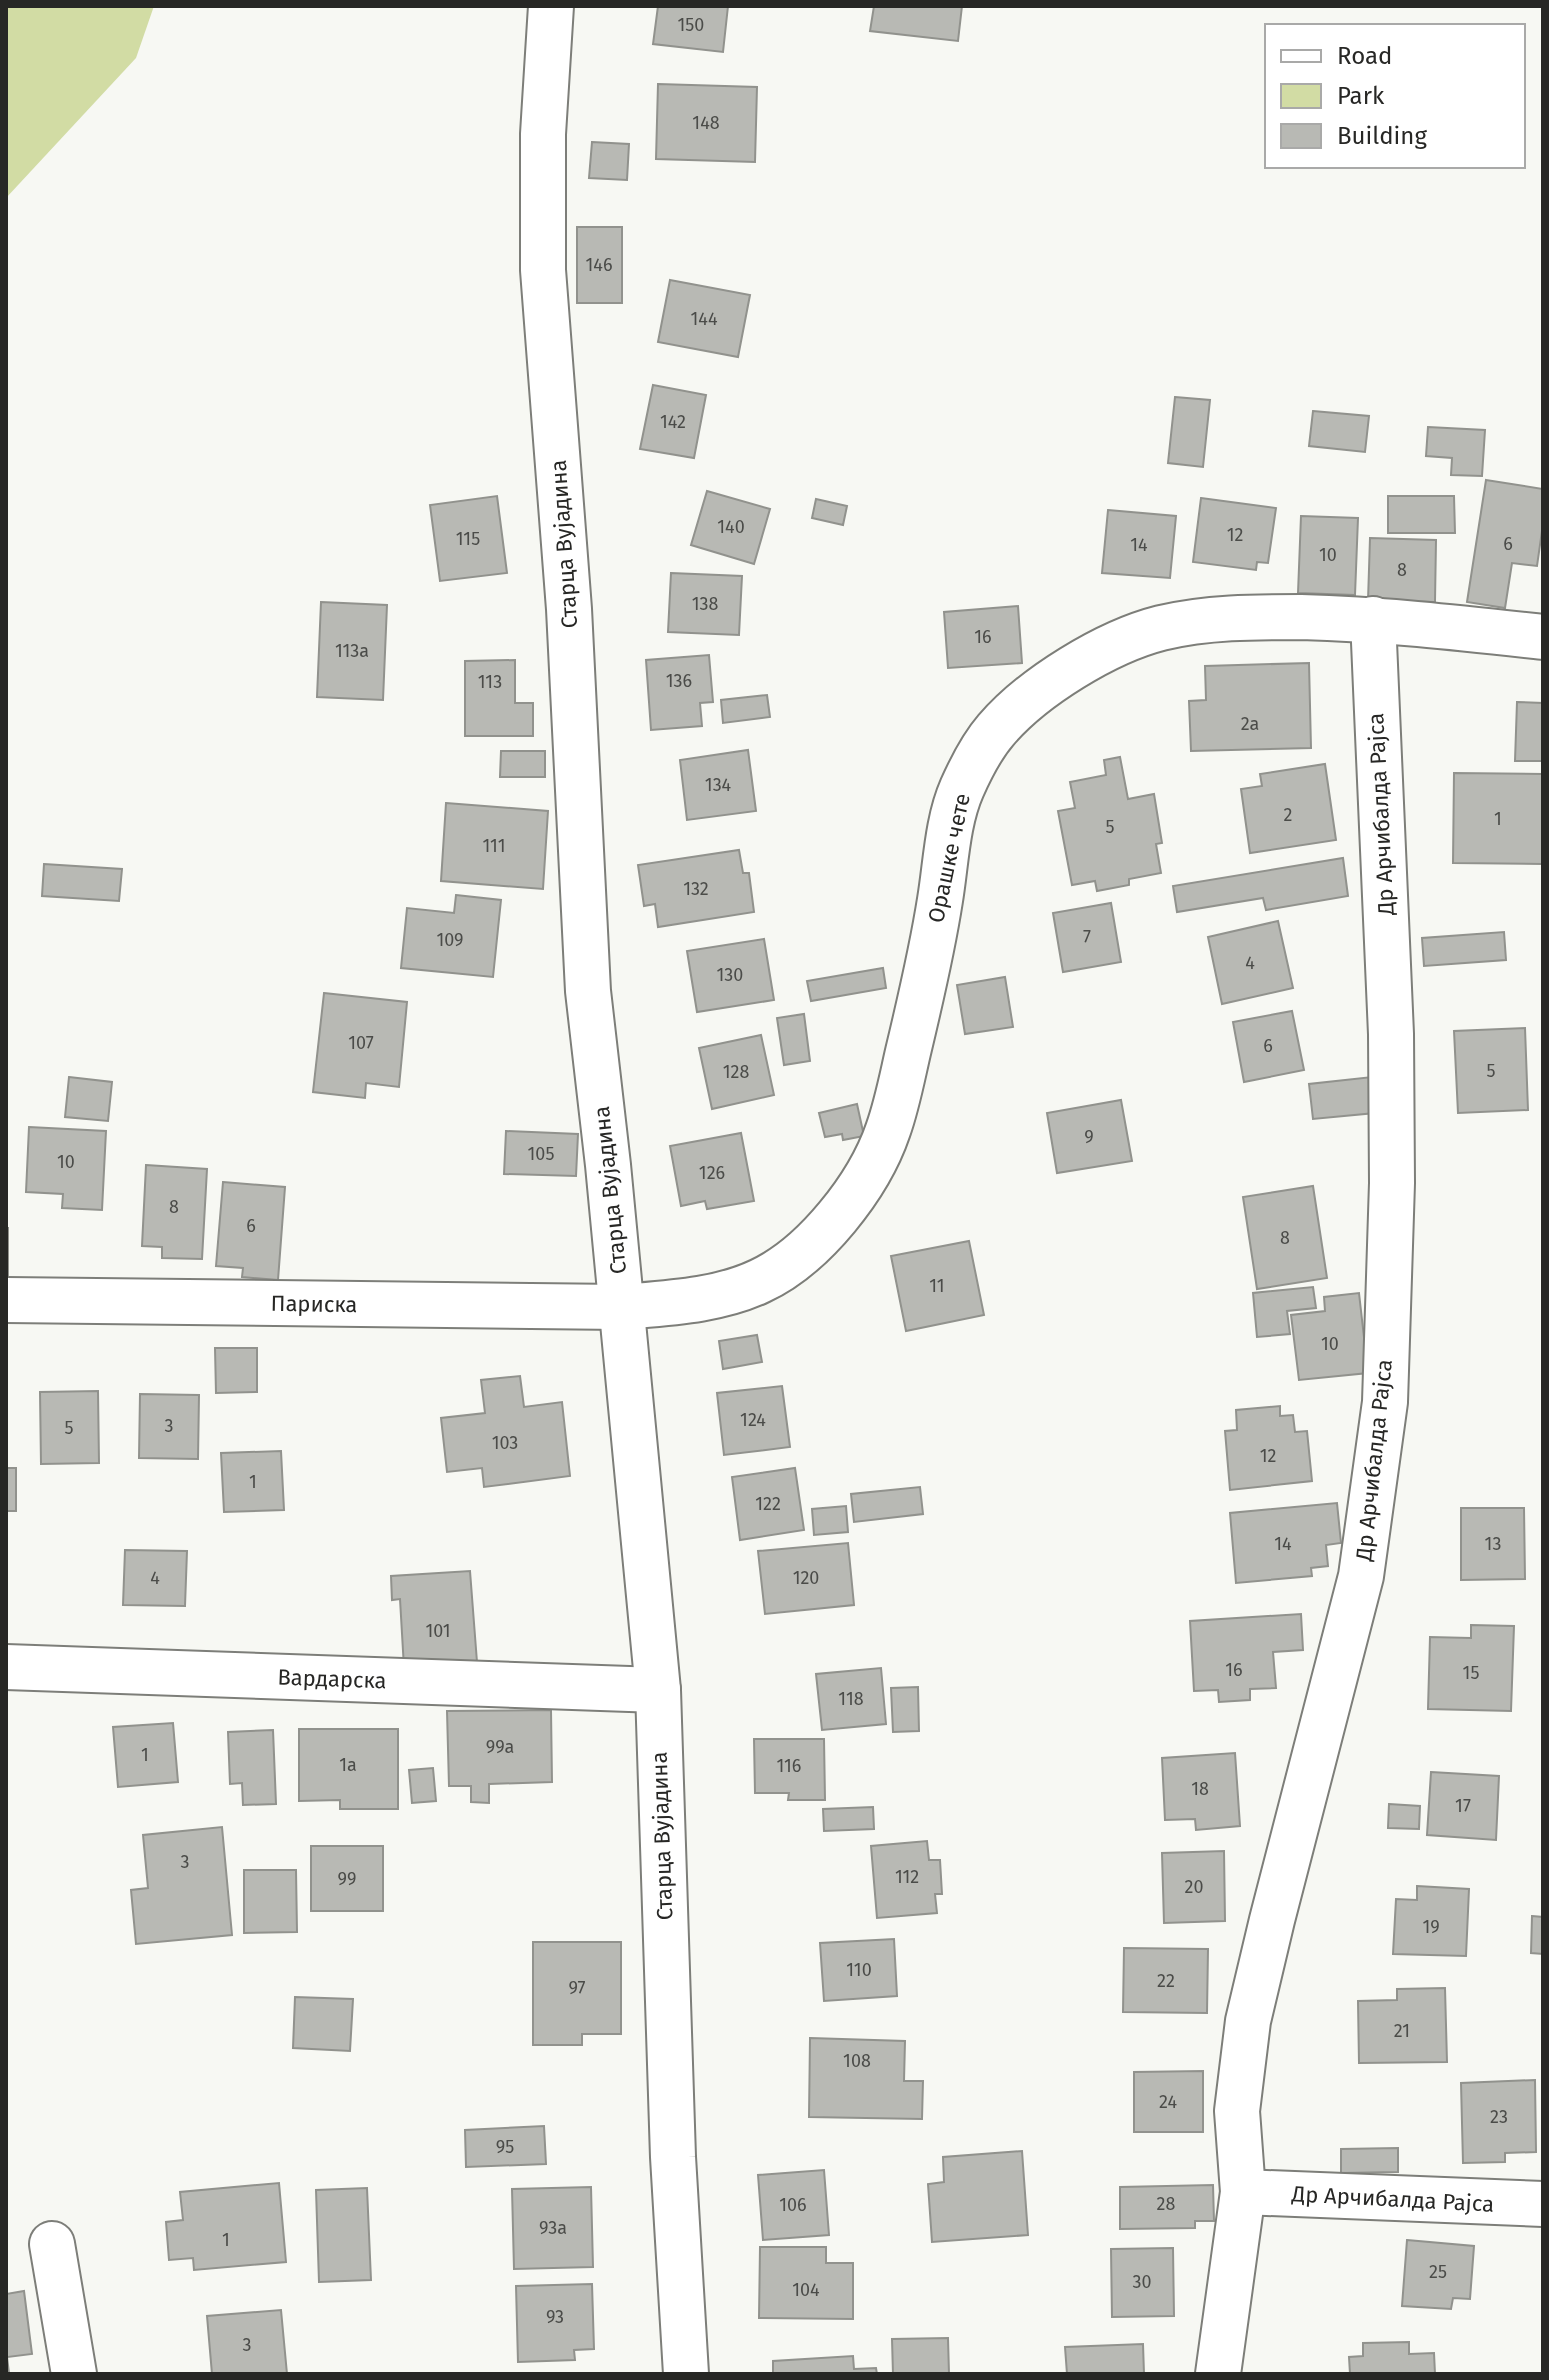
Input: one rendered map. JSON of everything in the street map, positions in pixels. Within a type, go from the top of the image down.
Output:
[{"type":"street","name":"Старца Вујадина","points":[[551,6],[543,134],[543,270],[569,609],[588,991],[658,1690],[673,2157],[686,2374]]},
{"type":"street","name":"Орашке чете","points":[[622,1307],[681,1302],[726,1293],[762,1281],[809,1248],[848,1204],[888,1131],[916,1017],[961,789],[995,732],[1022,705],[1106,649],[1160,629],[1233,616],[1373,619],[1543,637]]},
{"type":"street","name":"Др Арчибалда Рајса","points":[[1218,2374],[1243,2192],[1237,2111],[1248,2021],[1361,1576],[1385,1402],[1392,1183],[1391,1034],[1373,619]]},
{"type":"street","name":"Париска","points":[[6,1300],[622,1307]]},
{"type":"street","name":"Вардарска","points":[[6,1667],[658,1690]]},
{"type":"street","name":"Др Арчибалда Рајса","points":[[1243,2192],[1543,2204]]},
{"type":"street","points":[[52,2244],[74,2374]]},
{"type":"green space","points":[[6,6],[154,6],[136,58],[6,198]]},
{"type":"building","points":[[658,6],[728,6],[723,52],[653,44]]},
{"type":"building","points":[[874,6],[962,6],[958,41],[870,31]]},
{"type":"building","points":[[658,84],[757,87],[755,162],[656,159]]},
{"type":"building","points":[[592,142],[629,144],[627,180],[589,178]]},
{"type":"building","points":[[577,227],[622,227],[622,303],[577,303]]},
{"type":"building","points":[[670,280],[750,295],[738,357],[658,342]]},
{"type":"building","points":[[653,385],[706,395],[694,458],[640,449]]},
{"type":"building","points":[[1175,397],[1210,400],[1203,467],[1168,463]]},
{"type":"building","points":[[1313,411],[1369,416],[1365,452],[1309,446]]},
{"type":"building","points":[[1428,427],[1485,430],[1482,476],[1451,475],[1452,458],[1426,456]]},
{"type":"building","points":[[1486,480],[1543,489],[1543,524],[1537,566],[1512,563],[1505,608],[1467,602]]},
{"type":"building","points":[[707,491],[770,509],[754,564],[691,545]]},
{"type":"building","points":[[497,496],[507,573],[440,581],[430,505]]},
{"type":"building","points":[[1388,496],[1454,496],[1455,533],[1388,533]]},
{"type":"building","points":[[1201,498],[1276,508],[1268,563],[1257,562],[1256,570],[1193,562]]},
{"type":"building","points":[[816,499],[847,506],[843,525],[812,518]]},
{"type":"building","points":[[1108,510],[1176,516],[1170,578],[1102,573]]},
{"type":"building","points":[[1301,516],[1358,518],[1355,595],[1298,593]]},
{"type":"building","points":[[1370,538],[1436,540],[1435,602],[1368,601]]},
{"type":"building","points":[[671,573],[742,576],[739,635],[668,632]]},
{"type":"building","points":[[321,602],[387,605],[383,700],[317,697]]},
{"type":"building","points":[[1018,606],[1022,663],[948,668],[944,612]]},
{"type":"building","points":[[709,655],[713,702],[700,703],[702,726],[651,730],[646,660]]},
{"type":"building","points":[[515,660],[515,703],[533,703],[533,736],[465,736],[465,661]]},
{"type":"building","points":[[1309,663],[1311,748],[1191,751],[1189,701],[1206,700],[1205,666]]},
{"type":"building","points":[[767,695],[770,717],[723,723],[721,700]]},
{"type":"building","points":[[1517,702],[1543,703],[1543,761],[1515,761]]},
{"type":"building","points":[[748,750],[756,811],[687,820],[680,760]]},
{"type":"building","points":[[501,751],[545,751],[545,777],[500,777]]},
{"type":"building","points":[[1120,757],[1128,799],[1154,794],[1162,843],[1156,844],[1161,873],[1129,879],[1129,885],[1097,891],[1095,881],[1072,885],[1058,811],[1075,808],[1070,782],[1106,775],[1104,760]]},
{"type":"building","points":[[1325,764],[1336,840],[1250,853],[1241,789],[1262,786],[1260,774]]},
{"type":"building","points":[[1454,773],[1543,774],[1543,864],[1453,863]]},
{"type":"building","points":[[446,803],[548,811],[543,889],[441,881]]},
{"type":"building","points":[[739,850],[743,873],[749,873],[754,912],[658,927],[655,904],[644,906],[638,865]]},
{"type":"building","points":[[1343,858],[1348,896],[1266,910],[1263,898],[1177,912],[1173,886]]},
{"type":"building","points":[[44,864],[122,869],[119,901],[42,896]]},
{"type":"building","points":[[456,895],[501,900],[493,977],[401,968],[407,908],[454,913]]},
{"type":"building","points":[[1111,903],[1121,962],[1063,972],[1053,913]]},
{"type":"building","points":[[1278,921],[1293,988],[1222,1004],[1208,937]]},
{"type":"building","points":[[1504,932],[1506,960],[1424,966],[1422,938]]},
{"type":"building","points":[[764,939],[774,1000],[697,1012],[687,951]]},
{"type":"building","points":[[883,968],[886,988],[811,1001],[807,981]]},
{"type":"building","points":[[1005,977],[1013,1027],[965,1034],[957,985]]},
{"type":"building","points":[[324,993],[407,1002],[399,1087],[366,1083],[365,1098],[313,1092]]},
{"type":"building","points":[[1292,1011],[1304,1070],[1244,1082],[1233,1022]]},
{"type":"building","points":[[804,1014],[810,1061],[784,1065],[777,1018]]},
{"type":"building","points":[[1525,1028],[1528,1110],[1458,1113],[1454,1031]]},
{"type":"building","points":[[761,1035],[774,1095],[712,1109],[699,1048]]},
{"type":"building","points":[[69,1077],[112,1082],[108,1121],[65,1117]]},
{"type":"building","points":[[1372,1077],[1375,1113],[1313,1119],[1309,1084]]},
{"type":"building","points":[[1121,1100],[1132,1161],[1057,1173],[1047,1113]]},
{"type":"building","points":[[857,1104],[864,1136],[843,1140],[842,1134],[825,1137],[819,1113]]},
{"type":"building","points":[[29,1127],[106,1131],[102,1210],[62,1208],[63,1194],[26,1192]]},
{"type":"building","points":[[506,1131],[578,1134],[576,1176],[504,1174]]},
{"type":"building","points":[[741,1133],[754,1201],[707,1209],[705,1201],[681,1206],[670,1146]]},
{"type":"building","points":[[146,1165],[207,1169],[202,1259],[162,1258],[162,1247],[142,1246]]},
{"type":"building","points":[[223,1182],[285,1187],[278,1280],[242,1277],[243,1268],[216,1266]]},
{"type":"building","points":[[1313,1186],[1327,1278],[1257,1289],[1243,1197]]},
{"type":"building","points":[[8,1228],[8,1286],[6,1286]]},
{"type":"building","points":[[969,1241],[984,1315],[906,1331],[891,1256]]},
{"type":"building","points":[[1313,1287],[1316,1308],[1287,1311],[1290,1334],[1257,1337],[1253,1293]]},
{"type":"building","points":[[1359,1293],[1368,1373],[1299,1380],[1291,1315],[1325,1311],[1324,1297]]},
{"type":"building","points":[[757,1335],[762,1362],[723,1369],[719,1341]]},
{"type":"building","points":[[215,1348],[257,1348],[257,1392],[216,1393]]},
{"type":"building","points":[[520,1376],[524,1407],[562,1402],[570,1476],[484,1487],[482,1468],[447,1472],[441,1418],[485,1413],[481,1380]]},
{"type":"building","points":[[782,1386],[790,1447],[724,1455],[717,1393]]},
{"type":"building","points":[[98,1391],[99,1463],[41,1464],[40,1392]]},
{"type":"building","points":[[140,1394],[199,1395],[198,1459],[139,1458]]},
{"type":"building","points":[[1280,1406],[1280,1416],[1293,1415],[1295,1432],[1307,1431],[1312,1481],[1230,1490],[1225,1431],[1237,1430],[1236,1410]]},
{"type":"building","points":[[281,1451],[284,1510],[224,1512],[221,1453]]},
{"type":"building","points":[[6,1468],[16,1468],[16,1511],[6,1511]]},
{"type":"building","points":[[795,1468],[804,1530],[740,1540],[732,1477]]},
{"type":"building","points":[[920,1487],[923,1514],[854,1522],[851,1494]]},
{"type":"building","points":[[1337,1503],[1341,1543],[1326,1545],[1328,1566],[1311,1568],[1312,1576],[1236,1583],[1230,1513]]},
{"type":"building","points":[[846,1506],[848,1532],[814,1535],[812,1509]]},
{"type":"building","points":[[1461,1508],[1524,1508],[1525,1579],[1461,1580]]},
{"type":"building","points":[[848,1543],[854,1605],[765,1614],[758,1551]]},
{"type":"building","points":[[125,1550],[187,1551],[185,1606],[123,1605]]},
{"type":"building","points":[[470,1571],[477,1662],[404,1668],[400,1599],[392,1600],[391,1576]]},
{"type":"building","points":[[1301,1614],[1303,1650],[1273,1652],[1276,1688],[1250,1689],[1250,1700],[1219,1702],[1218,1690],[1194,1691],[1190,1621]]},
{"type":"building","points":[[1471,1625],[1514,1626],[1511,1711],[1428,1709],[1430,1637],[1471,1638]]},
{"type":"building","points":[[881,1668],[886,1724],[822,1730],[816,1674]]},
{"type":"building","points":[[918,1687],[919,1731],[893,1732],[891,1688]]},
{"type":"building","points":[[551,1710],[552,1782],[489,1784],[489,1803],[471,1802],[471,1786],[449,1786],[447,1711]]},
{"type":"building","points":[[173,1723],[178,1782],[118,1787],[113,1727]]},
{"type":"building","points":[[299,1729],[398,1729],[398,1809],[340,1809],[340,1800],[299,1801]]},
{"type":"building","points":[[273,1730],[276,1804],[243,1805],[242,1783],[230,1784],[228,1732]]},
{"type":"building","points":[[754,1739],[824,1739],[825,1800],[788,1800],[789,1793],[755,1793]]},
{"type":"building","points":[[1235,1753],[1240,1826],[1196,1830],[1195,1819],[1165,1820],[1162,1758]]},
{"type":"building","points":[[433,1768],[436,1801],[412,1803],[409,1770]]},
{"type":"building","points":[[1431,1772],[1499,1776],[1496,1840],[1427,1835]]},
{"type":"building","points":[[1389,1804],[1420,1806],[1419,1829],[1388,1828]]},
{"type":"building","points":[[873,1807],[874,1829],[824,1831],[823,1809]]},
{"type":"building","points":[[222,1827],[232,1935],[136,1944],[131,1890],[148,1888],[143,1835]]},
{"type":"building","points":[[927,1841],[929,1860],[940,1860],[942,1894],[935,1894],[937,1913],[877,1918],[871,1846]]},
{"type":"building","points":[[311,1846],[383,1846],[383,1911],[311,1911]]},
{"type":"building","points":[[1224,1851],[1225,1921],[1164,1923],[1162,1853]]},
{"type":"building","points":[[244,1870],[296,1870],[297,1932],[244,1933]]},
{"type":"building","points":[[1417,1886],[1469,1889],[1466,1956],[1393,1954],[1396,1899],[1417,1900]]},
{"type":"building","points":[[1532,1916],[1543,1917],[1543,1954],[1531,1953]]},
{"type":"building","points":[[894,1939],[897,1996],[824,2001],[820,1943]]},
{"type":"building","points":[[533,1942],[621,1942],[621,2034],[582,2034],[582,2045],[533,2045]]},
{"type":"building","points":[[1124,1948],[1208,1949],[1207,2013],[1123,2012]]},
{"type":"building","points":[[1445,1988],[1447,2062],[1359,2063],[1358,2001],[1397,2000],[1397,1989]]},
{"type":"building","points":[[295,1997],[353,1999],[350,2051],[293,2048]]},
{"type":"building","points":[[810,2038],[905,2041],[904,2081],[923,2081],[922,2119],[809,2117]]},
{"type":"building","points":[[1203,2071],[1203,2132],[1134,2132],[1134,2072]]},
{"type":"building","points":[[1535,2080],[1536,2152],[1505,2153],[1505,2162],[1463,2163],[1461,2083]]},
{"type":"building","points":[[544,2126],[546,2164],[466,2167],[465,2130]]},
{"type":"building","points":[[1398,2148],[1398,2172],[1341,2173],[1341,2149]]},
{"type":"building","points":[[1022,2151],[1028,2235],[932,2242],[928,2184],[944,2182],[943,2157]]},
{"type":"building","points":[[824,2170],[829,2235],[763,2240],[758,2175]]},
{"type":"building","points":[[279,2183],[286,2262],[194,2270],[193,2258],[169,2260],[166,2222],[183,2220],[180,2192]]},
{"type":"building","points":[[1213,2185],[1214,2221],[1195,2221],[1195,2228],[1120,2229],[1120,2187]]},
{"type":"building","points":[[591,2187],[593,2267],[514,2269],[512,2189]]},
{"type":"building","points":[[367,2188],[371,2280],[319,2282],[316,2190]]},
{"type":"building","points":[[1407,2240],[1474,2246],[1470,2299],[1453,2298],[1451,2309],[1402,2306]]},
{"type":"building","points":[[760,2247],[826,2247],[826,2263],[853,2263],[853,2319],[759,2318]]},
{"type":"building","points":[[1173,2248],[1174,2316],[1112,2317],[1111,2249]]},
{"type":"building","points":[[592,2284],[594,2349],[574,2350],[575,2360],[518,2362],[516,2286]]},
{"type":"building","points":[[24,2291],[32,2354],[7,2357],[9,2373],[6,2373],[6,2294]]},
{"type":"building","points":[[281,2310],[287,2374],[212,2374],[207,2316]]},
{"type":"building","points":[[948,2338],[949,2374],[893,2374],[892,2339]]},
{"type":"building","points":[[1409,2342],[1409,2354],[1434,2353],[1435,2374],[1350,2374],[1349,2357],[1363,2356],[1363,2343]]},
{"type":"building","points":[[1143,2344],[1144,2374],[1067,2374],[1065,2347]]},
{"type":"building","points":[[853,2356],[854,2369],[876,2368],[877,2374],[773,2374],[773,2361]]}]
